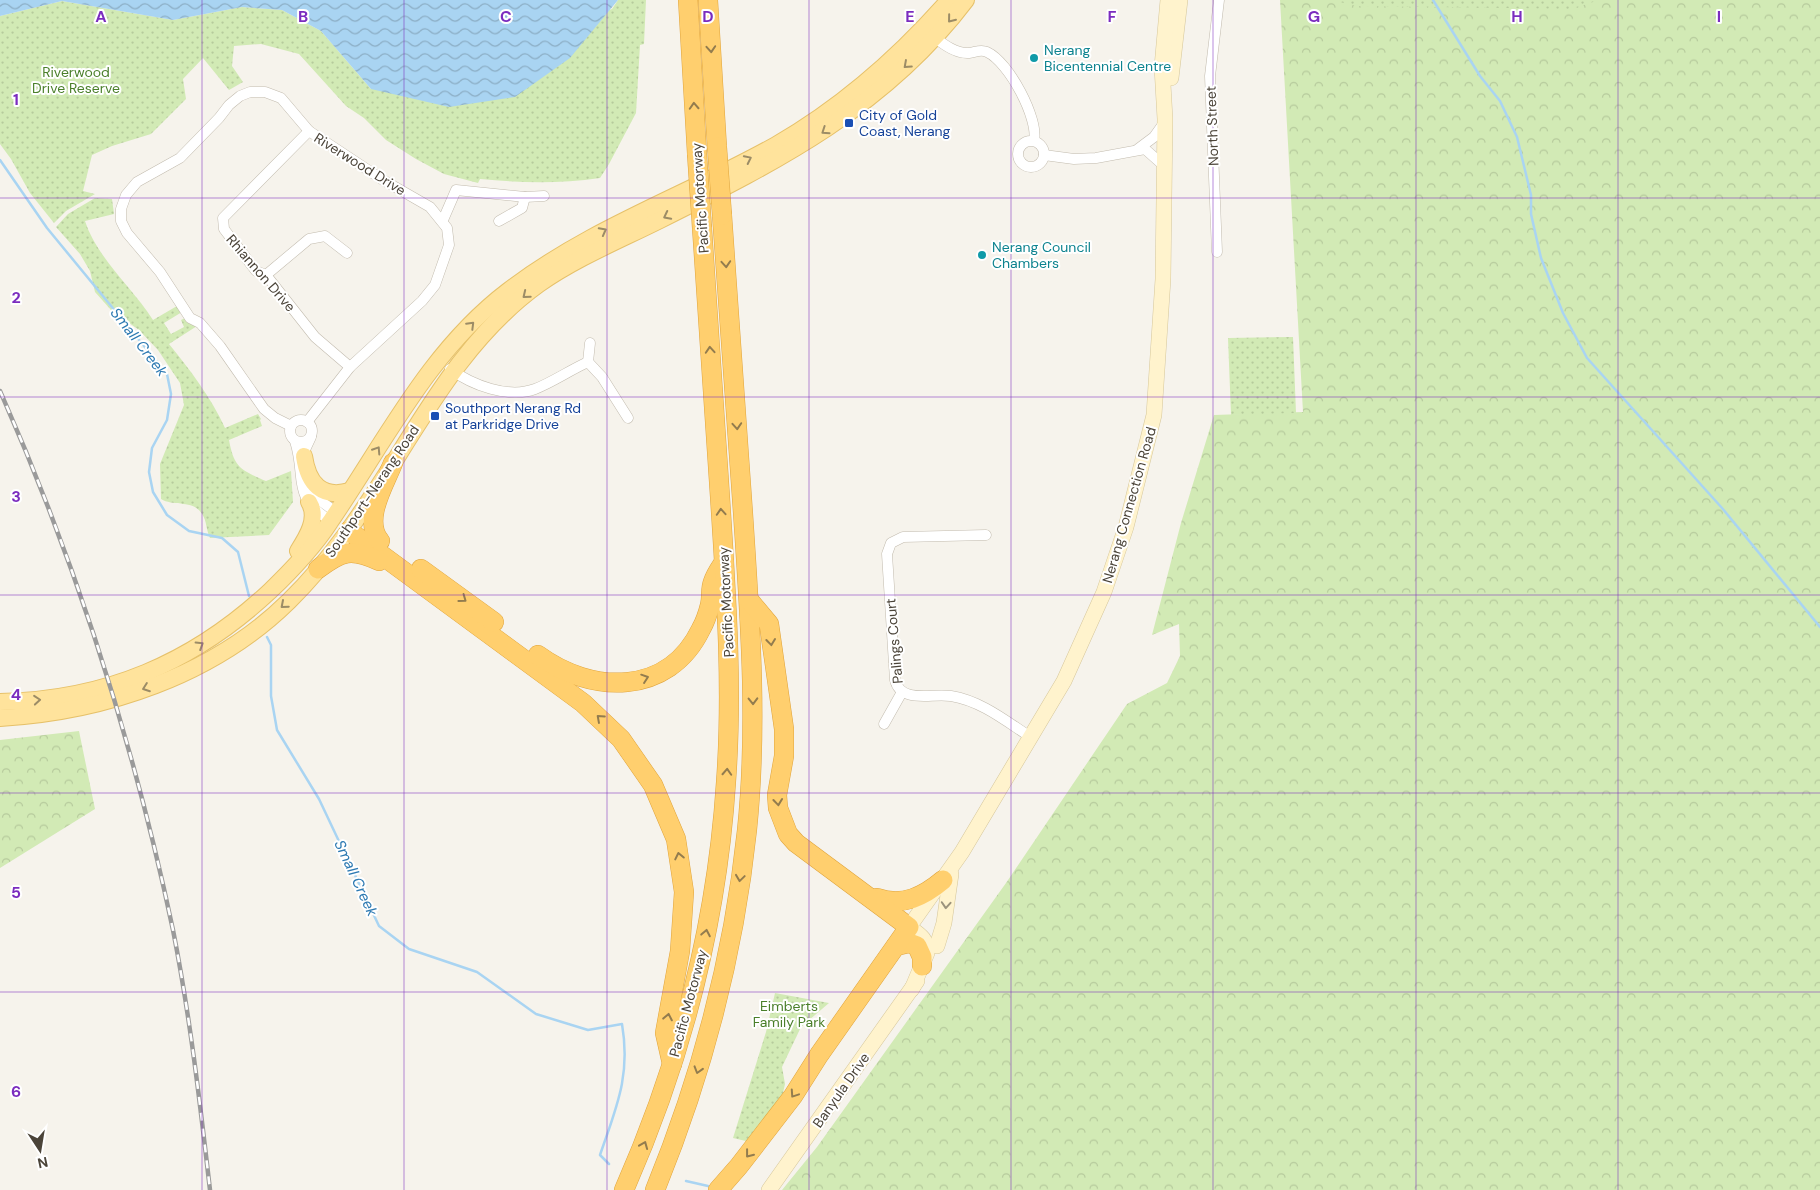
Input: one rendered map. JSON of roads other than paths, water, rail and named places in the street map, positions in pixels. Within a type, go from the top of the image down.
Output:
[{"type":"highway","name":"Pacific Motorway","points":[[624,1190],[643,1147],[672,1065],[706,934],[722,833],[726,783],[729,696],[724,561],[688,0]]},
{"type":"highway","name":"Pacific Motorway","points":[[655,1190],[686,1108],[710,1028],[738,900],[747,830],[752,747],[749,600],[708,0]]},
{"type":"highway","points":[[380,541],[374,531],[374,516],[394,463]]},
{"type":"highway","points":[[351,527],[380,541],[549,663],[574,676],[604,683],[644,679],[666,668],[685,652],[697,637],[705,620],[710,604],[712,582],[724,561]]},
{"type":"highway","points":[[351,527],[399,569],[583,703],[621,739],[654,785],[676,839],[684,892],[680,951],[665,1033],[672,1065]]},
{"type":"highway","points":[[318,569],[338,555],[351,552],[367,555],[399,569]]},
{"type":"highway","points":[[718,1190],[774,1122],[911,924],[796,842],[782,821],[777,795],[784,756],[782,713],[768,624],[749,600]]},
{"type":"highway","points":[[869,894],[894,902],[912,899],[927,892],[943,880]]},
{"type":"highway","points":[[896,946],[909,943],[918,946],[922,957],[922,966]]},
{"type":"main road","name":"Southport-Nerang Road","points":[[0,718],[44,714],[119,698],[177,676],[247,636],[288,602],[318,569],[351,527],[453,371],[482,334],[540,284],[574,263],[764,168],[814,138],[878,91],[929,33],[949,0]]},
{"type":"main road","name":"Southport-Nerang Road","points":[[0,702],[39,700],[74,695],[119,683],[160,668],[221,632],[274,586],[297,563],[334,517],[416,389],[438,361],[493,304],[558,255],[776,145],[864,85],[929,33],[966,0]]},
{"type":"main road","points":[[1162,0],[1163,38]]},
{"type":"main road","name":"Nerang Connection Road","points":[[1165,121],[1162,88],[1163,38],[1168,0]]},
{"type":"main road","name":"Nerang Connection Road","points":[[911,924],[955,863],[1032,738],[1064,681],[1104,592],[1126,527],[1154,415],[1163,278],[1165,121],[1180,0]]},
{"type":"main road","points":[[304,456],[309,475],[320,489],[332,494],[350,491]]},
{"type":"main road","points":[[274,586],[308,534],[313,514],[309,502]]},
{"type":"main road","points":[[334,517],[351,527]]},
{"type":"main road","name":"Banyula Drive","points":[[769,1190],[932,960],[944,923],[948,887],[955,863]]},
{"type":"main road","points":[[911,924],[930,932],[937,946]]},
{"type":"main road","name":"Banyula Drive","points":[[911,924],[926,942],[927,953],[912,989]]},
{"type":"street","name":"North Street","points":[[1217,252],[1210,76],[1219,0]]},
{"type":"street","points":[[929,33],[959,52],[968,53],[981,50],[989,53],[999,61],[1014,81],[1033,120],[1034,141]]},
{"type":"street","name":"Riverwood Drive","points":[[291,426],[267,412],[220,346],[200,323],[190,318],[160,272],[127,233],[121,221],[121,209],[126,195],[137,182],[180,158],[219,118],[228,105],[240,96],[250,92],[265,92],[281,98],[309,131],[383,180],[430,207],[442,220]]},
{"type":"street","points":[[1137,150],[1154,138],[1165,121]]},
{"type":"street","name":"Rhiannon Drive","points":[[309,131],[224,218],[224,229],[256,271],[266,275],[315,337],[350,367]]},
{"type":"street","points":[[1027,141],[1034,141],[1043,149],[1044,155],[1039,164],[1030,167],[1024,165],[1019,159],[1018,152],[1021,145],[1027,141]]},
{"type":"street","points":[[1044,155],[1074,159],[1096,158],[1137,150],[1149,150],[1163,165]]},
{"type":"street","points":[[307,422],[350,367],[422,301],[435,284],[449,245],[447,228],[442,220],[456,190],[525,197],[544,196]]},
{"type":"street","points":[[499,221],[522,208],[525,197]]},
{"type":"street","points":[[266,275],[310,238],[325,236],[347,253]]},
{"type":"street","points":[[590,343],[588,362],[602,377],[628,418]]},
{"type":"street","points":[[438,361],[477,385],[519,392],[537,388],[588,362]]},
{"type":"street","points":[[297,421],[307,422],[312,428],[311,437],[304,456],[305,474],[312,491],[334,517],[318,512],[309,502],[301,485],[299,453],[295,441],[290,435],[291,426],[297,421]]},
{"type":"street","points":[[295,441],[304,442],[311,437]]},
{"type":"street","name":"Palings Court","points":[[986,535],[902,537],[891,543],[887,554],[897,689],[906,695],[943,694],[968,699],[1032,738]]},
{"type":"street","points":[[884,724],[902,692]]},
{"type":"water","points":[[0,0],[618,0],[570,58],[515,97],[449,107],[371,89],[321,31],[282,10],[242,7],[173,20],[62,1],[0,16]]},
{"type":"waterway","points":[[1433,0],[1480,76],[1500,101],[1517,137],[1531,195],[1531,214],[1541,258],[1563,313],[1587,358],[1722,508],[1820,627]]},
{"type":"waterway","name":"Small Creek","points":[[0,160],[47,228],[167,374],[171,394],[167,420],[152,448],[149,472],[153,492],[167,515],[189,531],[222,538],[238,552],[249,596]]},
{"type":"waterway","name":"Small Creek","points":[[267,637],[271,645],[271,696],[277,730],[319,799],[379,926],[409,949],[477,972],[536,1014],[588,1030],[622,1024],[625,1060],[623,1076],[616,1107],[600,1155],[609,1164]]},
{"type":"waterway","name":"Small Creek","points":[[686,1181],[708,1186]]},
{"type":"railway","points":[[0,391],[28,457],[78,589],[101,656],[140,792],[158,861],[185,995],[210,1190]]},
{"type":"place","name":"Nerang Bicentennial Centre","points":[[1034,58]]},
{"type":"place","name":"City of Gold Coast, Nerang","points":[[849,123]]},
{"type":"place","name":"Nerang Council Chambers","points":[[982,255]]},
{"type":"place","name":"Southport Nerang Rd at Parkridge Drive","points":[[435,416]]},
{"type":"park label","name":"Riverwood Drive Reserve","points":[[76,80]]},
{"type":"park label","name":"Eimberts Family Park","points":[[789,1014]]}]
